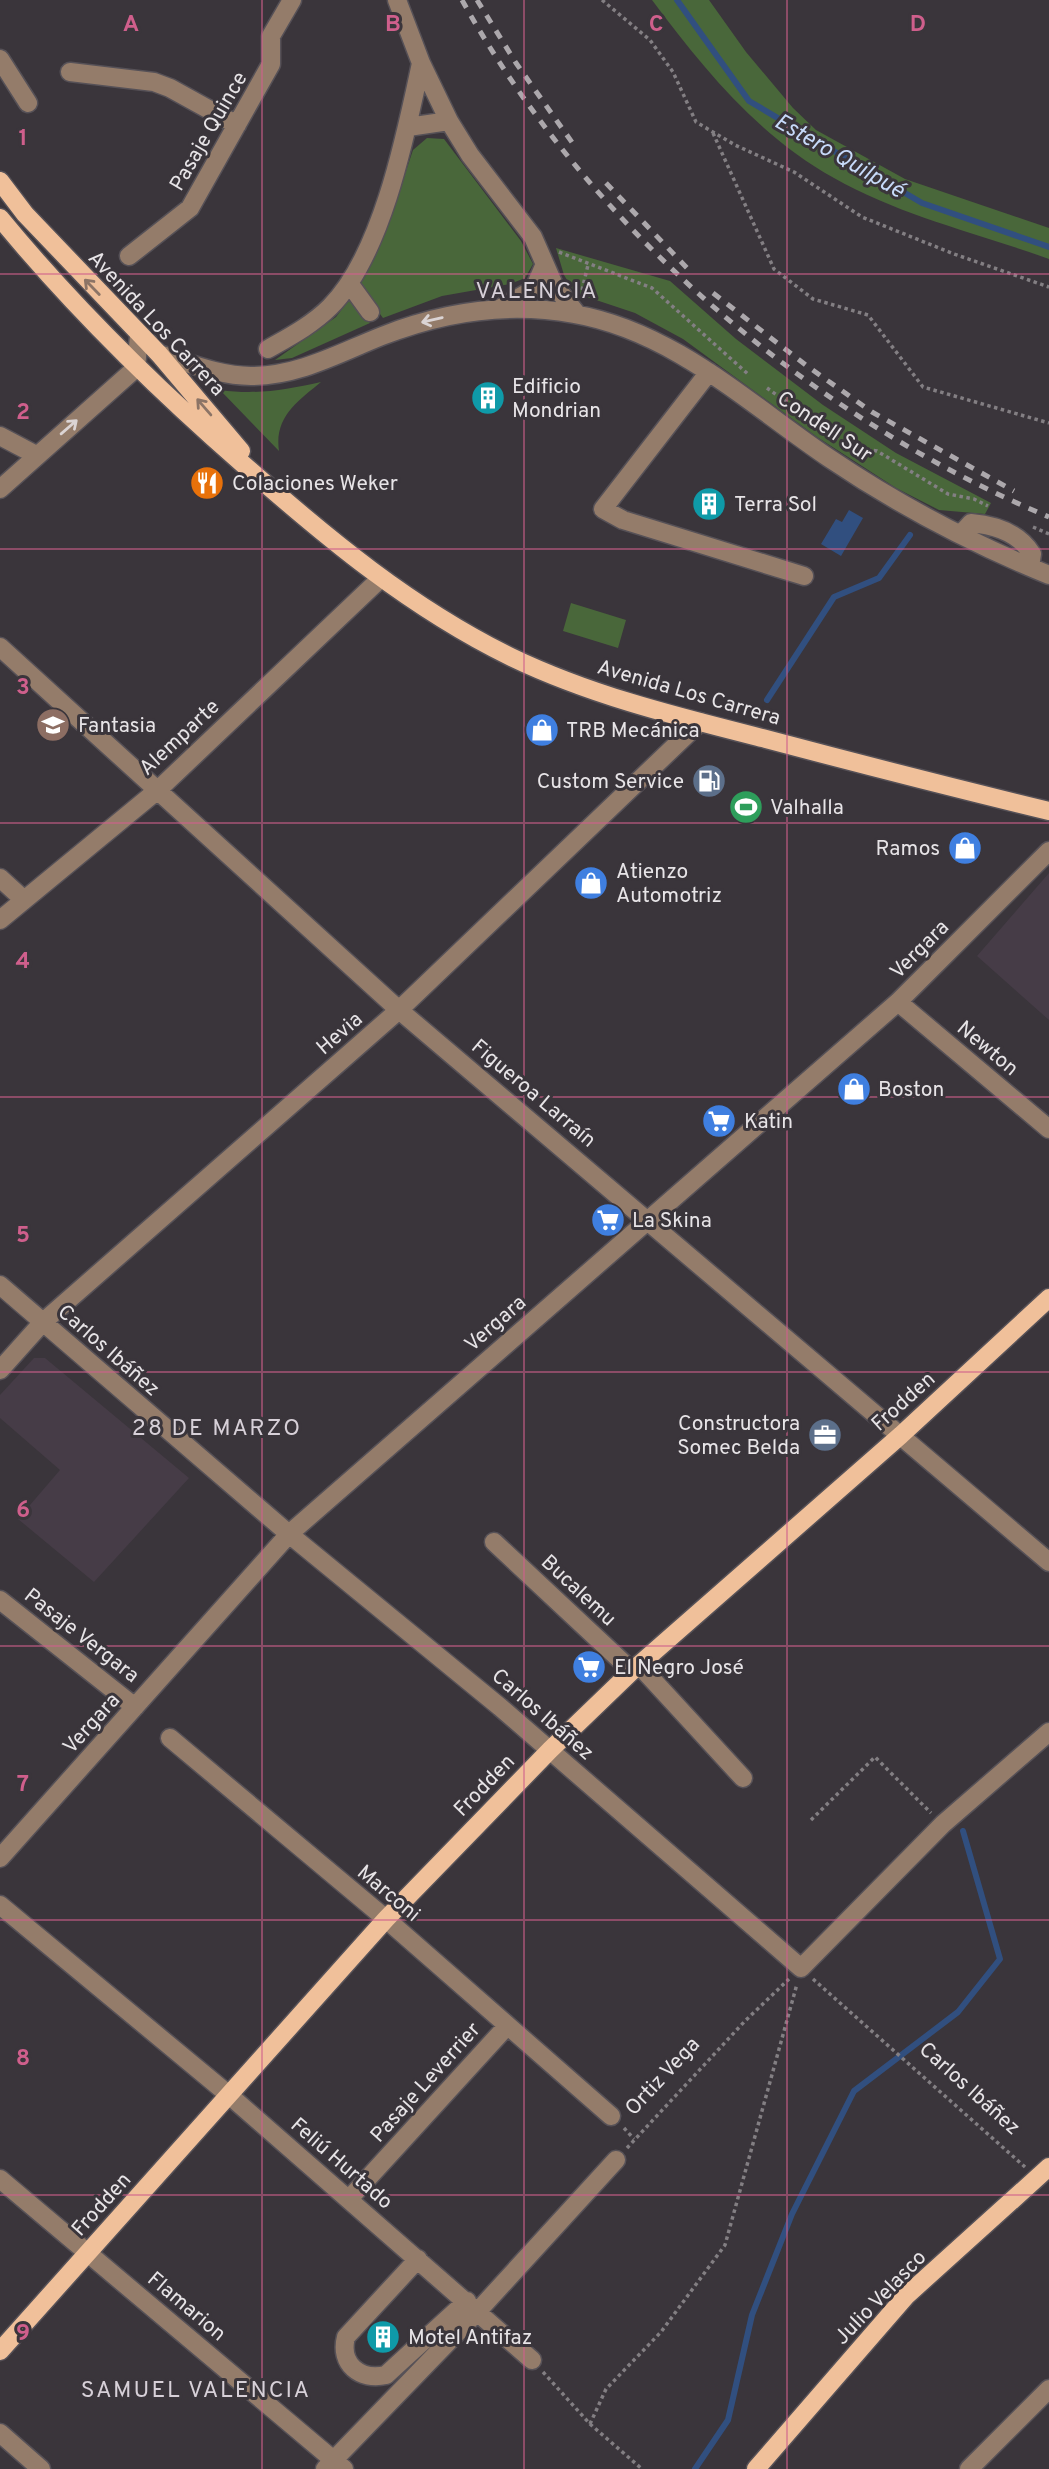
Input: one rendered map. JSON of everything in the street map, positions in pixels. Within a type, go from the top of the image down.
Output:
[{"type":"main road","name":"Avenida Los Carrera","points":[[0,181],[25,214],[159,354],[280,497]]},
{"type":"main road","name":"Avenida Los Carrera","points":[[0,218],[136,368],[280,497],[417,604],[510,656],[621,700],[1049,811]]},
{"type":"main road","name":"Frodden","points":[[0,2351],[386,1919],[550,1750],[636,1668],[901,1435],[1049,1298]]},
{"type":"main road","name":"Julio Velasco","points":[[756,2469],[906,2296],[1045,2177]]},
{"type":"street","name":"Pasaje Quince","points":[[129,256],[190,208],[271,64],[271,36],[292,0]]},
{"type":"street","points":[[397,0],[421,63],[449,121],[533,237],[544,266],[577,314]]},
{"type":"street","points":[[0,59],[27,103]]},
{"type":"street","points":[[268,349],[307,327],[330,307],[349,283],[391,188],[408,127],[421,63]]},
{"type":"street","points":[[71,72],[109,75],[170,88],[237,125]]},
{"type":"street","points":[[408,127],[449,121]]},
{"type":"street","points":[[159,354],[222,373],[251,376],[288,372],[415,324],[499,309],[534,289],[544,266]]},
{"type":"street","points":[[349,283],[370,313]]},
{"type":"street","name":"Condell Sur","points":[[499,309],[577,314],[642,335],[709,372],[832,460],[907,506],[1049,575]]},
{"type":"street","points":[[0,489],[136,368],[139,336]]},
{"type":"street","points":[[709,372],[603,509],[623,520],[804,576]]},
{"type":"street","points":[[0,436],[36,455]]},
{"type":"street","name":"Alemparte","points":[[0,920],[159,789],[381,578]]},
{"type":"street","name":"Figueroa Larraín","points":[[0,647],[400,1010],[1049,1562]]},
{"type":"street","name":"Hevia","points":[[0,1370],[42,1323],[400,1010],[700,722]]},
{"type":"street","name":"Vergara","points":[[0,1858],[289,1534],[898,1002],[1049,851]]},
{"type":"street","points":[[0,878],[23,899]]},
{"type":"street","name":"Newton","points":[[898,1002],[1049,1129]]},
{"type":"street","name":"Carlos Ibáñez","points":[[0,1284],[289,1534],[550,1750],[801,1968]]},
{"type":"street","name":"Bucalemu","points":[[494,1542],[636,1668],[743,1778]]},
{"type":"street","name":"Pasaje Vergara","points":[[0,1600],[135,1707]]},
{"type":"street","points":[[801,1968],[943,1824],[1049,1732]]},
{"type":"street","name":"Marconi","points":[[170,1738],[386,1919],[611,2116]]},
{"type":"street","name":"Feliú Hurtado","points":[[0,1905],[229,2095],[532,2360]]},
{"type":"street","name":"Pasaje Leverrier","points":[[349,2199],[507,2026]]},
{"type":"street","points":[[334,2466],[472,2306],[616,2160]]},
{"type":"street","name":"Flamarion","points":[[0,2179],[334,2466]]},
{"type":"street","points":[[418,2259],[346,2337],[344,2352],[356,2372],[371,2377],[386,2375],[472,2306]]},
{"type":"street","points":[[969,2469],[1049,2389]]},
{"type":"street","points":[[0,2434],[41,2469]]},
{"type":"path","points":[[602,0],[650,40],[673,72],[696,122],[794,172],[862,217],[1049,287]]},
{"type":"path","points":[[712,132],[774,269],[813,299],[868,315],[923,387],[1049,423]]},
{"type":"path","points":[[533,237],[573,259],[652,288],[749,375],[849,447],[877,452],[948,495],[974,499],[999,511]]},
{"type":"path","points":[[1024,523],[1049,534]]},
{"type":"path","points":[[811,1820],[875,1757],[943,1824]]},
{"type":"path","points":[[590,2424],[606,2389],[661,2332],[725,2245],[801,1968]]},
{"type":"path","name":"Ortiz Vega","points":[[616,2160],[745,2021],[801,1968]]},
{"type":"path","name":"Carlos Ibáñez","points":[[801,1968],[1045,2177]]},
{"type":"path","points":[[532,2360],[590,2424],[642,2469]]},
{"type":"shaded area","points":[[1049,873],[1049,1020],[977,956]]},
{"type":"shaded area","points":[[34,1358],[45,1358],[189,1478],[94,1582],[18,1519],[60,1470],[0,1418],[0,1395]]},
{"type":"green space","points":[[652,0],[709,0],[746,52],[793,108],[816,130],[905,179],[1049,228],[1049,259],[886,203],[806,161],[756,121],[734,99],[691,51]]},
{"type":"green space","points":[[427,138],[444,139],[521,241],[533,264],[525,278],[510,284],[442,296],[383,318],[358,284],[385,234],[413,150]]},
{"type":"green space","points":[[556,248],[670,281],[736,339],[823,405],[896,453],[991,503],[985,514],[939,510],[896,488],[817,437],[683,339],[635,313],[575,293],[564,275]]},
{"type":"green space","points":[[351,297],[370,323],[292,358],[275,360],[336,317]]},
{"type":"green space","points":[[321,382],[296,403],[284,419],[278,439],[279,451],[220,390],[270,391]]},
{"type":"green space","points":[[571,603],[626,620],[618,648],[563,631]]},
{"type":"water","points":[[849,510],[863,518],[841,556],[821,544],[836,519],[842,522]]},
{"type":"waterway","name":"Estero Quilpué","points":[[677,0],[749,101],[922,203],[1049,247]]},
{"type":"waterway","points":[[767,700],[834,597],[879,578],[910,535]]},
{"type":"waterway","points":[[695,2469],[728,2420],[752,2315],[792,2214],[854,2091],[958,2012],[1000,1959],[963,1831]]},
{"type":"railway","points":[[462,0],[514,84],[573,163],[640,237],[713,307],[791,370],[874,426],[960,475],[1049,517]]},
{"type":"railway","points":[[477,0],[516,63],[576,148]]},
{"type":"railway","points":[[606,183],[688,269]]},
{"type":"railway","points":[[713,293],[807,366],[872,412],[1014,491]]},
{"type":"place","name":"Edificio Mondrian","points":[[488,398]]},
{"type":"place","name":"Colaciones Weker","points":[[207,483]]},
{"type":"place","name":"Terra Sol","points":[[709,504]]},
{"type":"place","name":"Fantasia","points":[[53,725]]},
{"type":"place","name":"TRB Mecánica","points":[[542,730]]},
{"type":"place","name":"Custom Service","points":[[709,781]]},
{"type":"place","name":"Valhalla","points":[[746,807]]},
{"type":"place","name":"Ramos","points":[[965,848]]},
{"type":"place","name":"Atienzo Automotriz","points":[[591,883]]},
{"type":"place","name":"Boston","points":[[854,1089]]},
{"type":"place","name":"Katin","points":[[719,1121]]},
{"type":"place","name":"La Skina","points":[[608,1220]]},
{"type":"place","name":"Constructora Somec Belda","points":[[825,1435]]},
{"type":"place","name":"El Negro José","points":[[589,1667]]},
{"type":"place","name":"Motel Antifaz","points":[[383,2337]]},
{"type":"district","name":"VALENCIA","points":[[537,290]]},
{"type":"district","name":"28 DE MARZO","points":[[217,1427]]},
{"type":"district","name":"SAMUEL VALENCIA","points":[[196,2389]]}]
